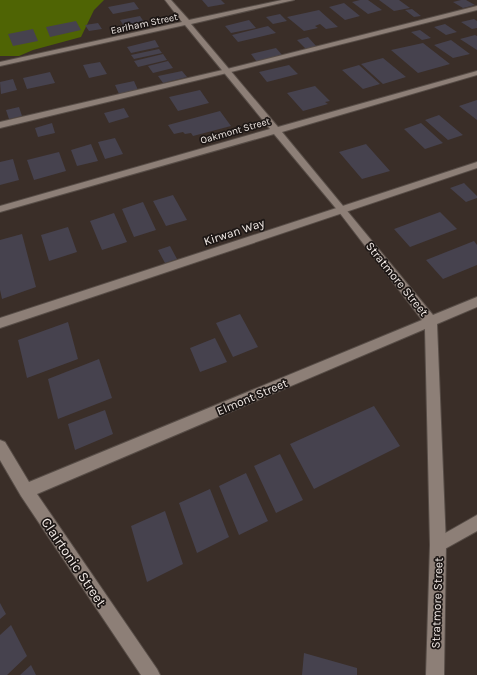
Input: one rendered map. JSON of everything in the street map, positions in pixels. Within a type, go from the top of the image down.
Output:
[{"type":"street","name":"Stratmore Street","points":[[168,0],[342,210],[431,322],[438,545],[435,675]]},
{"type":"street","name":"Earlham Street","points":[[0,64],[291,0]]},
{"type":"street","points":[[0,125],[227,71],[477,8]]},
{"type":"street","name":"Oakmont Street","points":[[0,209],[477,73]]},
{"type":"street","name":"Kirwan Way","points":[[0,323],[477,165]]},
{"type":"street","name":"Elmont Street","points":[[26,491],[477,302]]},
{"type":"street","name":"Clairtonic Street","points":[[0,447],[26,491],[151,675]]},
{"type":"street","points":[[438,545],[477,523]]},
{"type":"green space","points":[[0,0],[104,0],[94,10],[81,37],[33,50],[19,56],[0,56]]},
{"type":"building","points":[[202,0],[221,0],[225,4],[208,7]]},
{"type":"building","points":[[368,0],[382,10],[368,14],[352,2]]},
{"type":"building","points":[[379,0],[399,0],[410,8],[394,11]]},
{"type":"building","points":[[466,0],[475,5],[463,8],[453,2]]},
{"type":"building","points":[[134,2],[139,9],[113,14],[108,7]]},
{"type":"building","points":[[344,3],[360,16],[345,20],[329,7]]},
{"type":"building","points":[[412,9],[421,16],[414,17],[405,10]]},
{"type":"building","points":[[319,10],[338,27],[326,29],[320,24],[315,26],[318,28],[304,31],[287,17]]},
{"type":"building","points":[[280,14],[287,21],[273,24],[266,17]]},
{"type":"building","points":[[140,16],[144,22],[124,26],[120,20]]},
{"type":"building","points":[[474,19],[477,21],[477,28],[472,29],[461,22]]},
{"type":"building","points":[[249,20],[256,28],[231,33],[225,26]]},
{"type":"building","points":[[76,21],[81,30],[50,37],[46,27]]},
{"type":"building","points":[[98,23],[102,29],[89,31],[85,25]]},
{"type":"building","points":[[445,24],[457,32],[446,35],[434,27]]},
{"type":"building","points":[[268,26],[276,33],[238,42],[232,35]]},
{"type":"building","points":[[33,29],[38,41],[13,46],[8,34]]},
{"type":"building","points":[[420,30],[431,38],[422,40],[411,32]]},
{"type":"building","points":[[475,35],[477,36],[477,50],[460,39]]},
{"type":"building","points":[[308,37],[317,47],[306,49],[297,40]]},
{"type":"building","points":[[155,40],[159,47],[131,53],[127,47]]},
{"type":"building","points":[[451,40],[470,54],[453,58],[434,45]]},
{"type":"building","points":[[423,43],[450,64],[418,73],[391,50]]},
{"type":"building","points":[[276,48],[283,56],[257,62],[251,54]]},
{"type":"building","points":[[159,49],[162,53],[134,59],[131,55]]},
{"type":"building","points":[[163,54],[167,60],[138,67],[134,61]]},
{"type":"building","points":[[383,58],[406,77],[383,84],[361,64]]},
{"type":"building","points":[[168,61],[173,68],[153,73],[148,66]]},
{"type":"building","points":[[100,62],[107,74],[89,78],[83,65]]},
{"type":"building","points":[[289,65],[298,74],[267,82],[259,72]]},
{"type":"building","points":[[359,65],[380,84],[363,89],[342,70]]},
{"type":"building","points":[[182,71],[187,77],[163,83],[158,76]]},
{"type":"building","points":[[50,72],[55,83],[27,89],[23,78]]},
{"type":"building","points":[[13,79],[17,90],[1,94],[0,82]]},
{"type":"building","points":[[134,81],[138,90],[119,94],[115,85]]},
{"type":"building","points":[[315,86],[330,101],[325,102],[328,104],[303,111],[287,93]]},
{"type":"building","points":[[200,90],[209,103],[178,111],[169,97]]},
{"type":"building","points":[[477,100],[477,120],[459,106]]},
{"type":"building","points":[[19,107],[22,116],[9,119],[6,110]]},
{"type":"building","points":[[124,108],[129,117],[109,123],[104,113]]},
{"type":"building","points":[[220,111],[231,126],[193,136],[191,133],[185,134],[183,132],[174,134],[168,125]]},
{"type":"building","points":[[439,115],[463,135],[448,140],[425,120]]},
{"type":"building","points":[[52,123],[55,133],[38,137],[35,128]]},
{"type":"building","points":[[421,123],[443,143],[425,149],[404,129]]},
{"type":"building","points":[[115,138],[123,154],[105,159],[98,142]]},
{"type":"building","points":[[91,144],[98,161],[77,166],[71,150]]},
{"type":"building","points":[[366,144],[390,171],[362,179],[339,152]]},
{"type":"building","points":[[59,152],[66,171],[34,180],[27,160]]},
{"type":"building","points":[[13,159],[19,180],[0,185],[0,162]]},
{"type":"building","points":[[464,183],[477,196],[477,198],[466,202],[450,188]]},
{"type":"building","points":[[173,195],[187,220],[166,226],[153,201]]},
{"type":"building","points":[[143,202],[156,230],[134,237],[122,209]]},
{"type":"building","points":[[440,212],[457,229],[410,247],[394,229]]},
{"type":"building","points":[[114,213],[127,242],[102,250],[90,221]]},
{"type":"building","points":[[68,227],[77,252],[49,261],[41,235]]},
{"type":"building","points":[[22,234],[36,287],[2,299],[0,290],[0,240]]},
{"type":"building","points":[[474,241],[477,245],[477,265],[443,279],[426,260]]},
{"type":"building","points":[[170,246],[177,259],[165,263],[158,250]]},
{"type":"building","points":[[240,314],[258,347],[233,357],[216,323]]},
{"type":"building","points":[[68,322],[78,359],[27,378],[18,340]]},
{"type":"building","points":[[215,338],[227,362],[200,372],[190,348]]},
{"type":"building","points":[[99,359],[112,398],[58,419],[48,379]]},
{"type":"building","points":[[374,406],[400,446],[314,489],[290,444]]},
{"type":"building","points":[[105,410],[113,434],[75,450],[68,424]]},
{"type":"building","points":[[280,454],[303,500],[276,513],[254,466]]},
{"type":"building","points":[[246,473],[268,521],[239,535],[219,486]]},
{"type":"building","points":[[210,489],[229,537],[197,553],[179,503]]},
{"type":"building","points":[[165,511],[183,564],[147,582],[131,526]]},
{"type":"building","points":[[0,603],[6,614],[0,619]]},
{"type":"building","points":[[11,625],[27,656],[7,675],[0,675],[0,635]]},
{"type":"building","points":[[304,653],[357,668],[357,675],[302,675]]},
{"type":"building","points":[[31,665],[36,675],[20,675]]}]
